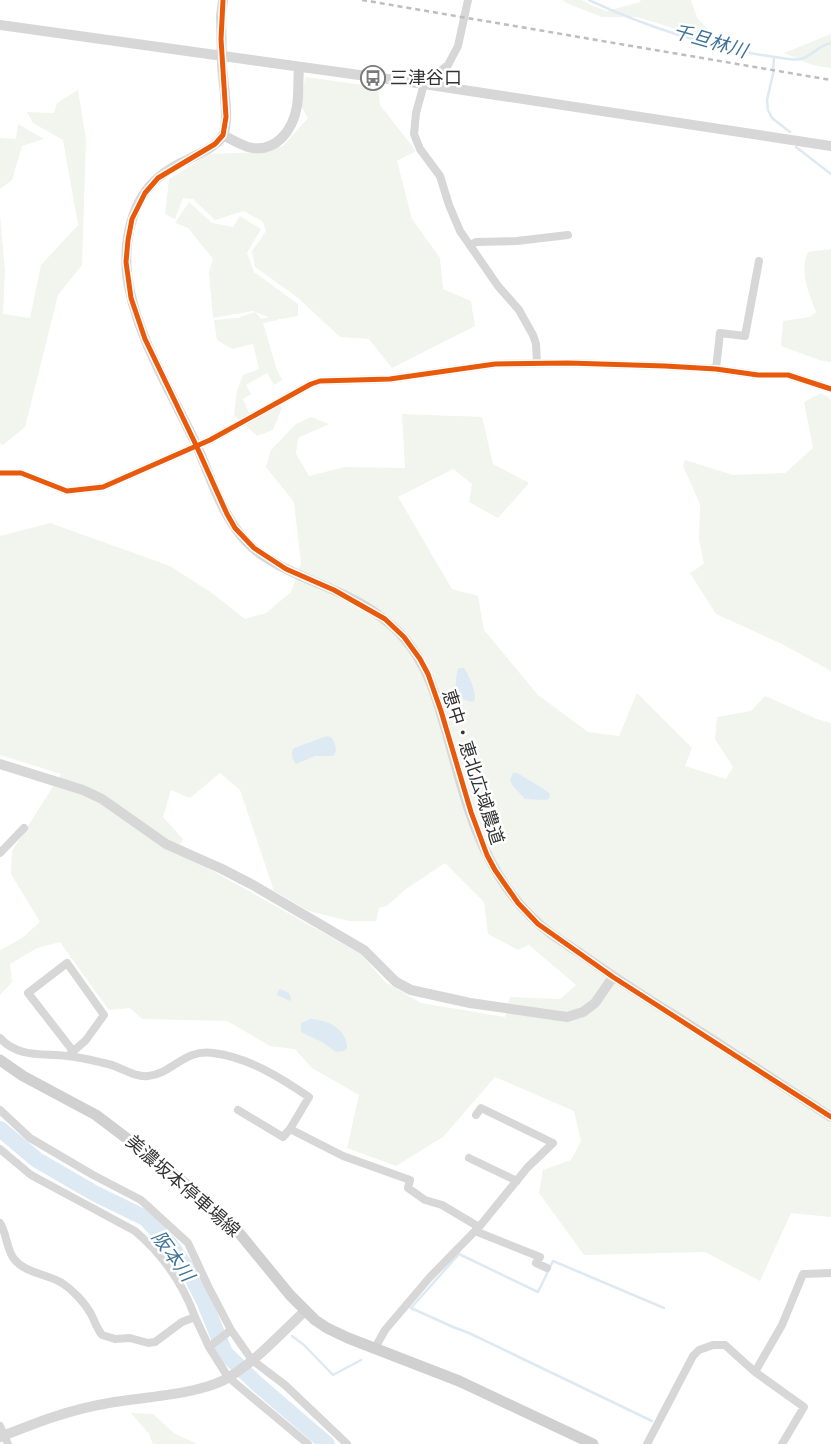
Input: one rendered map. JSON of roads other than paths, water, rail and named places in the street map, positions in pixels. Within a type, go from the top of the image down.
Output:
[{"type":"main road","name":"美濃坂本停車場線","points":[[0,1060],[22,1076],[96,1115],[171,1172],[231,1223],[290,1295],[315,1320],[335,1332],[460,1381],[593,1444]]},
{"type":"street","points":[[223,0],[221,16],[222,65],[226,117],[223,135],[239,144],[250,147],[268,146],[283,138],[294,120],[297,105],[299,67]]},
{"type":"street","points":[[468,0],[458,46],[448,65],[424,84],[416,113],[414,134],[420,149],[440,176],[460,232],[498,286],[515,305],[533,334],[536,344],[537,363]]},
{"type":"street","points":[[0,25],[424,84],[831,146]]},
{"type":"street","name":"恵中・恵北広域農道","points":[[223,135],[215,144],[167,171],[150,186],[136,210],[128,240],[127,274],[135,310],[145,339],[235,528],[254,548],[286,569],[334,590],[386,619],[404,638],[420,659],[428,674],[471,812],[487,855],[518,903],[538,924],[613,977],[831,1117]]},
{"type":"street","points":[[470,245],[476,242],[517,241],[568,235]]},
{"type":"street","points":[[716,369],[720,333],[745,336],[760,261]]},
{"type":"street","points":[[0,473],[21,472],[67,491],[103,487],[210,440],[310,384],[320,381],[390,379],[494,364],[590,363],[716,369],[758,375],[788,375],[831,389]]},
{"type":"street","points":[[0,764],[83,790],[102,799],[166,844],[253,885],[364,950],[396,982],[411,990],[470,1003],[567,1017],[583,1012],[595,1004],[613,977]]},
{"type":"street","points":[[0,853],[24,828]]},
{"type":"street","points":[[67,963],[104,1015],[86,1040],[70,1053],[28,993],[67,963]]},
{"type":"street","points":[[0,1038],[23,1053],[70,1053],[114,1065],[145,1077],[160,1074],[177,1062],[202,1052],[226,1055],[266,1072],[309,1097],[290,1129],[283,1137],[238,1110]]},
{"type":"street","points":[[374,1348],[386,1330],[430,1277],[477,1229],[527,1168],[554,1143],[481,1108],[476,1115]]},
{"type":"street","points":[[0,1110],[30,1138],[93,1176],[141,1200],[188,1243],[231,1330],[251,1361],[285,1385],[347,1444]]},
{"type":"street","points":[[290,1129],[343,1156],[410,1180],[408,1188],[425,1200],[442,1205],[477,1229],[540,1257],[536,1263],[547,1268]]},
{"type":"street","points":[[0,1149],[31,1174],[135,1231],[149,1243],[170,1269],[183,1290],[209,1347],[230,1376],[308,1444]]},
{"type":"street","points":[[469,1158],[517,1181]]},
{"type":"street","points":[[0,1223],[5,1231],[9,1250],[19,1265],[54,1279],[71,1290],[90,1313],[97,1329],[102,1335],[115,1339],[130,1338],[148,1343],[155,1342],[182,1322],[195,1317]]},
{"type":"street","points":[[755,1372],[782,1325],[803,1274],[831,1273]]},
{"type":"street","points":[[3,1436],[62,1413],[208,1386],[230,1376],[251,1361],[305,1311]]},
{"type":"street","points":[[209,1347],[231,1330]]},
{"type":"street","points":[[647,1444],[693,1356],[699,1350],[713,1345],[725,1346],[755,1372],[804,1407],[782,1444]]},
{"type":"waterway","name":"千旦林川","points":[[589,0],[633,19],[680,35],[752,53],[798,60],[831,43]]},
{"type":"waterway","points":[[774,57],[773,74],[767,100],[768,110],[772,118],[790,132]]},
{"type":"waterway","points":[[796,147],[831,174]]},
{"type":"waterway","name":"阪本川","points":[[0,1129],[37,1160],[94,1193],[145,1218],[169,1243],[187,1268],[204,1301],[225,1353],[256,1383],[327,1444]]},
{"type":"waterway","points":[[652,1421],[469,1333],[411,1308],[459,1254],[538,1292],[553,1261],[664,1308]]},
{"type":"waterway","points":[[292,1336],[304,1345],[333,1375],[361,1360]]},
{"type":"railway","points":[[362,0],[831,80]]},
{"type":"place","name":"三津谷口","points":[[373,78]]}]
